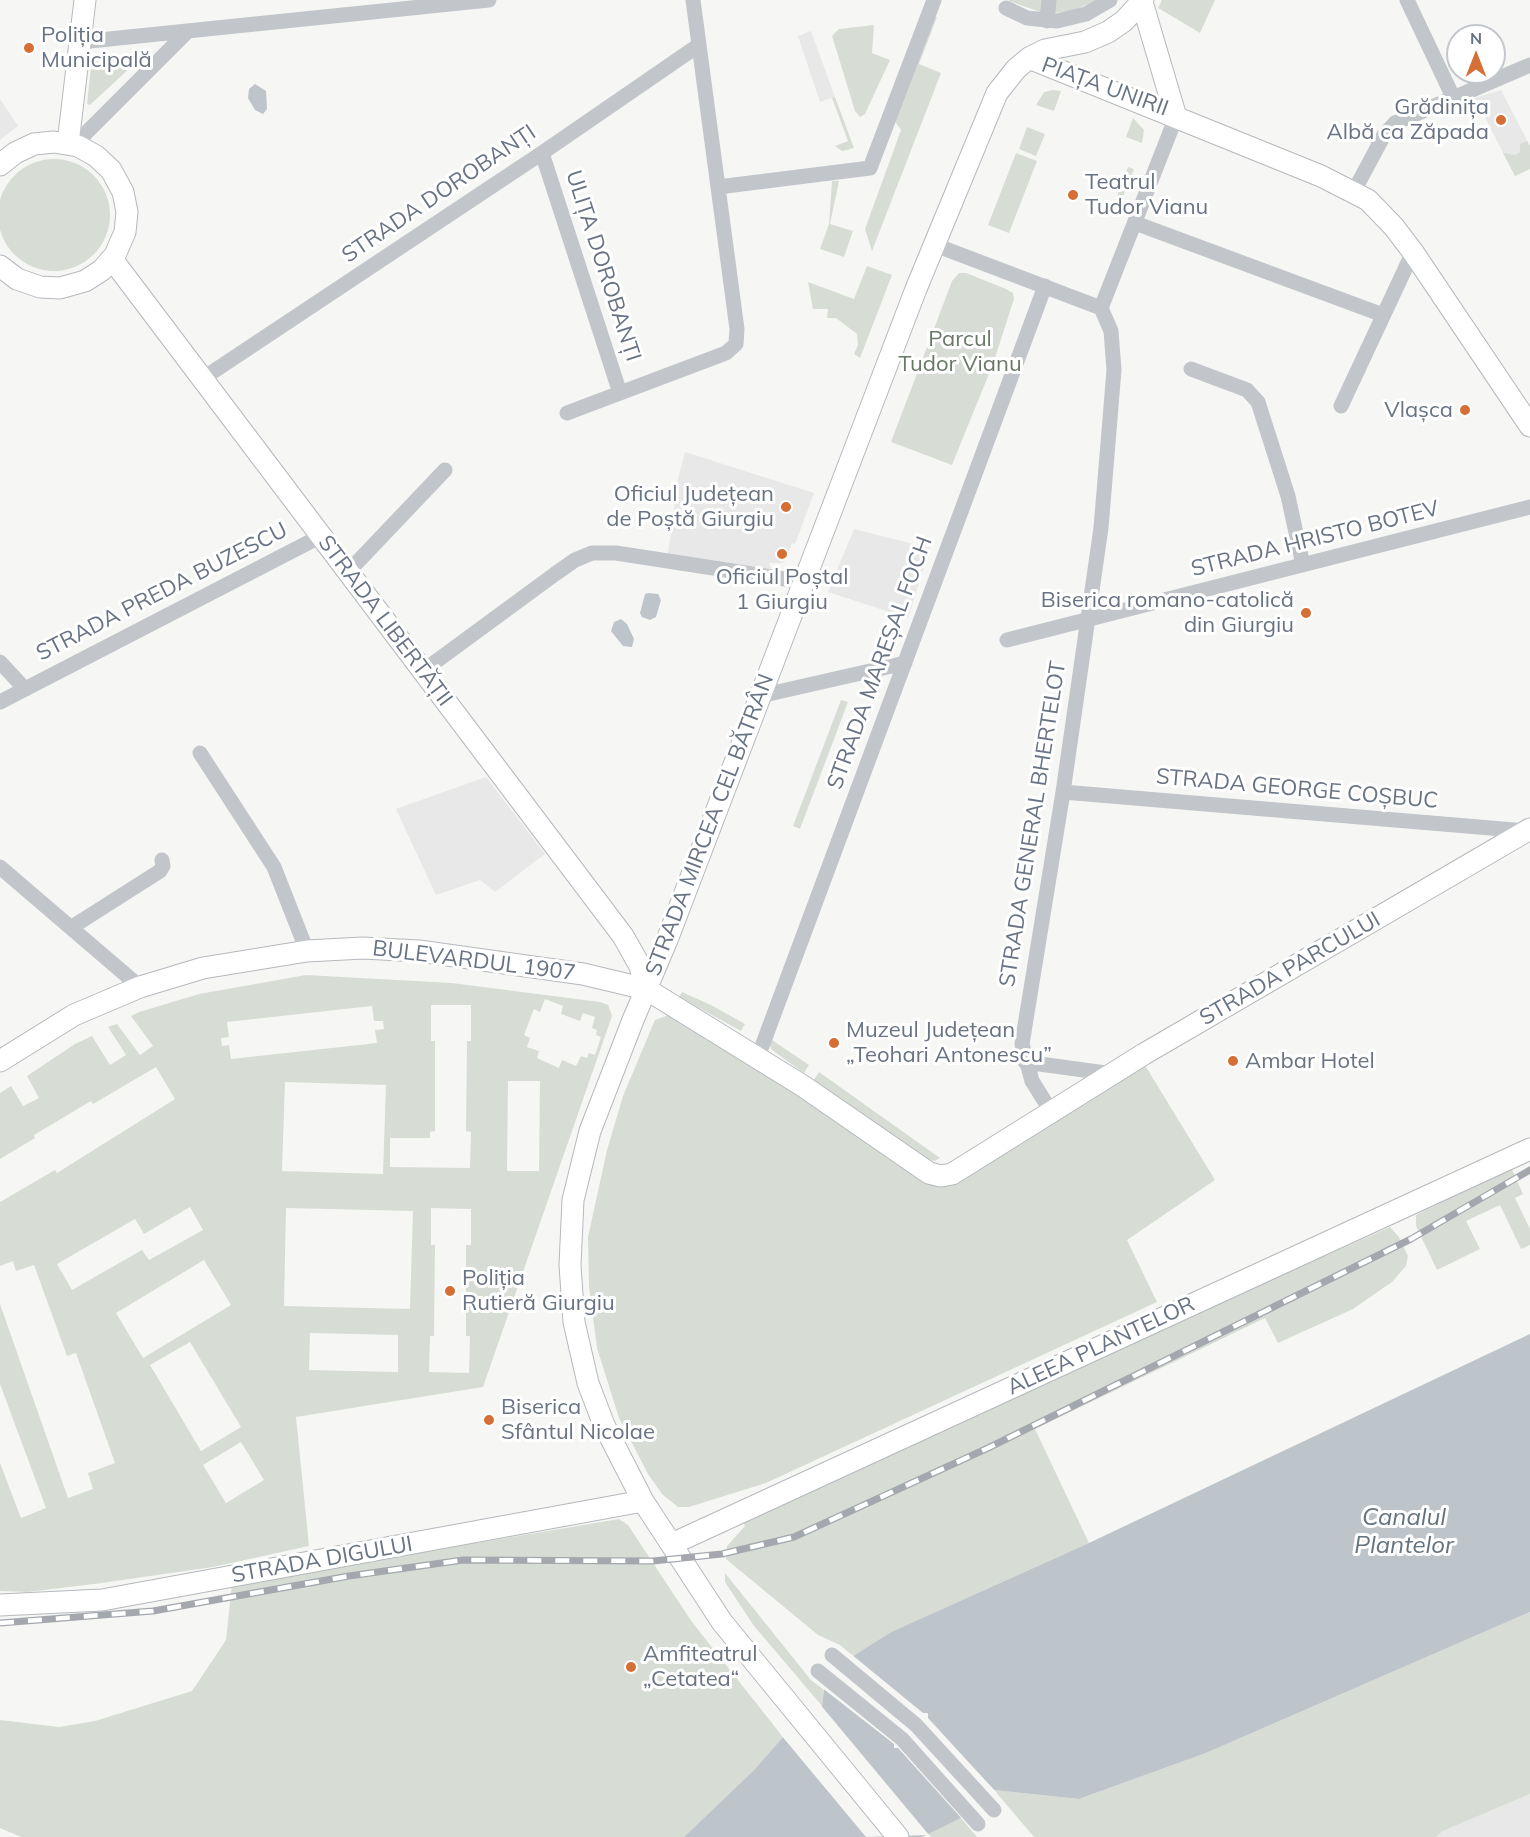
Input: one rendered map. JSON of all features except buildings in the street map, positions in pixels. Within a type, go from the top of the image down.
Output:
[{"type":"street","points":[[71,144],[85,0]]},
{"type":"street","points":[[80,42],[489,0]]},
{"type":"street","points":[[567,413],[726,353],[736,344],[736,329],[693,0]]},
{"type":"street","points":[[718,187],[870,168],[934,0]]},
{"type":"street","points":[[1047,21],[1049,0]]},
{"type":"street","points":[[1006,8],[1027,18],[1047,21],[1077,18],[1110,0]]},
{"type":"street","points":[[1407,0],[1454,97]]},
{"type":"street","name":"STRADA MIRCEA CEL BĂTRÂN","points":[[898,1837],[722,1622],[643,1501],[604,1425],[588,1383],[574,1322],[570,1265],[573,1200],[590,1131],[935,245],[997,93],[1016,69],[1029,58],[1045,50],[1080,44],[1099,37],[1124,21],[1142,1]]},
{"type":"street","name":"PIAȚA UNIRII","points":[[1142,1],[1176,117]]},
{"type":"street","points":[[71,144],[188,31]]},
{"type":"street","name":"STRADA DOROBANȚI","points":[[202,379],[542,153],[699,45]]},
{"type":"street","name":"PIAȚA UNIRII","points":[[1029,58],[1176,117]]},
{"type":"street","points":[[1354,191],[1388,129],[1403,118],[1530,65]]},
{"type":"street","points":[[935,245],[1101,308],[1176,117],[1354,191],[1382,214],[1413,252],[1530,426]]},
{"type":"street","points":[[0,165],[15,153],[34,144],[71,144],[92,153],[104,162],[123,192],[127,212],[126,227],[112,259],[89,279],[60,288],[26,283],[0,266]]},
{"type":"street","name":"ULIȚA DOROBANȚI","points":[[542,153],[620,393]]},
{"type":"street","points":[[1135,223],[1383,315]]},
{"type":"street","points":[[1341,406],[1413,252]]},
{"type":"street","name":"STRADA LIBERTĂȚII","points":[[112,259],[623,936],[640,966],[646,989]]},
{"type":"street","name":"STRADA MAREȘAL FOCH","points":[[758,1057],[1045,286]]},
{"type":"street","name":"STRADA GENERAL BHERTELOT","points":[[1052,1113],[1032,1081],[1025,1062],[1022,1044],[1023,1023],[1063,792],[1101,528],[1114,370],[1111,331],[1101,308]]},
{"type":"street","points":[[1191,369],[1247,390],[1258,402],[1288,496],[1303,565]]},
{"type":"street","points":[[348,572],[445,470]]},
{"type":"street","name":"STRADA HRISTO BOTEV","points":[[1006,640],[1530,507]]},
{"type":"street","name":"STRADA PREDA BUZESCU","points":[[0,702],[321,536]]},
{"type":"street","points":[[423,671],[555,574],[583,556],[592,553],[616,554],[804,582]]},
{"type":"street","name":"STRADA PREDA BUZESCU","points":[[0,662],[25,689]]},
{"type":"street","points":[[760,696],[905,663]]},
{"type":"street","points":[[200,753],[278,874],[307,951]]},
{"type":"street","name":"STRADA GEORGE COȘBUC","points":[[1063,792],[1528,830]]},
{"type":"street","name":"STRADA PARCULUI","points":[[758,1057],[929,1173],[941,1176],[952,1174],[1113,1074],[1528,830]]},
{"type":"street","points":[[72,927],[160,871],[163,866],[162,860]]},
{"type":"street","points":[[0,867],[140,987]]},
{"type":"street","name":"BULEVARDUL 1907","points":[[0,1061],[74,1015],[140,987],[203,968],[307,951],[363,948],[419,951],[583,974],[646,989],[758,1057]]},
{"type":"street","points":[[1025,1062],[1113,1074]]},
{"type":"street","name":"ALEEA PLANTELOR","points":[[672,1544],[1530,1149]]},
{"type":"street","name":"STRADA DIGULUI","points":[[0,1605],[102,1600],[643,1501]]},
{"type":"street","points":[[832,1655],[916,1725],[994,1810]]},
{"type":"street","points":[[818,1671],[902,1739],[978,1824]]},
{"type":"shaded area","points":[[811,31],[835,97],[820,102],[798,36]]},
{"type":"shaded area","name":"Grădinița Albă ca Zăpada","points":[[1501,90],[1530,146],[1530,169],[1515,176],[1475,98]]},
{"type":"shaded area","points":[[0,99],[18,126],[0,140]]},
{"type":"shaded area","points":[[685,452],[814,493],[795,544],[792,543],[786,560],[781,563],[769,563],[771,569],[668,554],[678,479]]},
{"type":"shaded area","points":[[854,529],[930,548],[908,618],[828,592]]},
{"type":"shaded area","points":[[486,777],[545,854],[495,892],[480,880],[436,895],[396,809]]},
{"type":"shaded area","points":[[1530,1794],[1530,1837],[1436,1837],[1443,1831]]},
{"type":"green space","points":[[1009,0],[1044,0],[1043,13],[1009,1]]},
{"type":"green space","points":[[1055,0],[1096,0],[1075,10],[1054,13]]},
{"type":"green space","points":[[1162,0],[1215,0],[1200,33],[1158,8]]},
{"type":"green space","points":[[933,17],[937,17],[919,64],[941,73],[872,251],[865,229],[901,130],[893,119]]},
{"type":"green space","points":[[874,25],[872,53],[890,60],[865,114],[860,117],[855,111],[832,36],[839,29]]},
{"type":"green space","points":[[147,52],[90,105],[87,104],[91,66],[94,60]]},
{"type":"green space","points":[[1061,91],[1054,111],[1036,105],[1044,92]]},
{"type":"green space","points":[[835,97],[854,148],[842,151],[835,146],[848,141],[832,98]]},
{"type":"green space","points":[[1133,118],[1144,130],[1142,143],[1126,137]]},
{"type":"green space","points":[[1027,127],[1045,134],[1036,156],[1019,149]]},
{"type":"green space","points":[[1527,141],[1530,146],[1530,169],[1515,176],[1503,153],[1516,155],[1520,152],[1520,144]]},
{"type":"green space","points":[[1016,153],[1037,161],[1009,233],[988,225]]},
{"type":"green space","points":[[54,159],[76,163],[94,175],[106,193],[110,215],[106,237],[94,255],[76,267],[54,271],[32,267],[14,255],[2,237],[-2,215],[2,193],[14,175],[32,163]]},
{"type":"green space","points":[[1128,167],[1134,169],[1116,214],[1111,212]]},
{"type":"green space","points":[[832,181],[839,181],[830,224],[853,231],[844,257],[820,249],[829,224]]},
{"type":"green space","points":[[867,266],[892,275],[860,358],[854,354],[858,345],[857,334],[836,318],[827,318],[828,309],[813,309],[808,282],[854,299]]},
{"type":"green space","name":"Parcul Tudor Vianu","points":[[959,273],[966,273],[1006,289],[1013,293],[1014,299],[993,364],[952,465],[891,442],[952,281]]},
{"type":"green space","points":[[841,700],[848,702],[800,829],[793,826]]},
{"type":"green space","points":[[306,975],[452,983],[600,1002],[608,1005],[612,1016],[483,1387],[296,1417],[309,1546],[213,1567],[28,1592],[0,1591],[0,1463],[21,1518],[46,1508],[0,1384],[0,1304],[68,1498],[93,1489],[88,1473],[115,1463],[76,1353],[67,1356],[34,1265],[16,1271],[13,1261],[0,1266],[0,1202],[55,1170],[57,1173],[175,1099],[156,1067],[93,1104],[91,1101],[34,1135],[35,1138],[0,1159],[0,1093],[11,1086],[23,1106],[39,1098],[27,1076],[75,1044],[92,1036],[110,1065],[126,1055],[108,1027],[117,1024],[140,1055],[153,1046],[131,1016],[199,994]],"holes":[[[545,999],[563,1006],[561,1014],[580,1021],[583,1013],[595,1017],[592,1028],[597,1030],[596,1035],[601,1037],[595,1055],[589,1053],[587,1058],[581,1056],[576,1066],[562,1060],[559,1068],[537,1058],[539,1051],[527,1047],[530,1038],[524,1035],[534,1009],[540,1012]],[[431,1005],[471,1005],[471,1041],[467,1041],[466,1131],[471,1132],[470,1168],[390,1167],[390,1138],[430,1138],[430,1132],[435,1131],[435,1041],[431,1041]],[[372,1006],[374,1021],[383,1021],[384,1029],[375,1030],[377,1043],[231,1059],[229,1045],[222,1046],[221,1038],[229,1037],[227,1022]],[[508,1081],[540,1081],[539,1171],[507,1171]],[[285,1082],[386,1085],[383,1174],[282,1171]],[[190,1207],[203,1230],[149,1260],[142,1250],[72,1290],[57,1264],[135,1219],[144,1234]],[[286,1208],[413,1211],[410,1309],[284,1306]],[[431,1208],[471,1209],[471,1245],[466,1245],[466,1336],[470,1336],[469,1373],[429,1372],[430,1336],[434,1336],[435,1245],[431,1245]],[[204,1260],[231,1305],[143,1358],[116,1313]],[[310,1333],[398,1335],[398,1372],[309,1370]],[[190,1342],[241,1427],[201,1451],[150,1365]],[[241,1442],[264,1480],[226,1503],[203,1465]]]},
{"type":"green space","points":[[682,992],[745,1024],[741,1031],[679,997]]},
{"type":"green space","points":[[671,1003],[941,1176],[1140,1057],[1215,1180],[1127,1240],[1157,1302],[766,1483],[689,1507],[678,1507],[662,1494],[648,1474],[619,1418],[597,1348],[589,1287],[588,1237],[607,1150],[623,1096],[655,1020],[666,1016]]},
{"type":"green space","points":[[772,1040],[809,1065],[804,1073],[772,1050],[770,1045]]},
{"type":"green space","points":[[819,1072],[940,1158],[935,1161],[925,1159],[814,1080]]},
{"type":"green space","points":[[1511,1167],[1523,1194],[1515,1198],[1530,1229],[1530,1245],[1521,1249],[1500,1205],[1466,1221],[1480,1249],[1437,1270],[1416,1226],[1416,1215]]},
{"type":"green space","points":[[1390,1227],[1399,1237],[1408,1256],[1406,1266],[1392,1282],[1353,1309],[1278,1343],[1265,1318],[1035,1429],[1089,1543],[891,1632],[853,1656],[840,1645],[818,1635],[726,1559],[727,1546],[745,1526],[743,1522],[1019,1392]]},
{"type":"green space","points":[[619,1519],[628,1525],[692,1622],[783,1737],[754,1770],[684,1837],[21,1837],[0,1828],[0,1720],[59,1727],[95,1721],[192,1691],[226,1640],[232,1584]]},
{"type":"green space","points":[[725,1573],[811,1680],[824,1690],[822,1706],[754,1626],[725,1582]]},
{"type":"green space","points":[[1530,1612],[1530,1794],[1443,1831],[1436,1837],[1034,1837],[994,1790],[1079,1799],[1206,1753]]},
{"type":"green space","points":[[961,1818],[977,1837],[931,1837],[927,1833]]},
{"type":"water","points":[[255,84],[266,91],[267,109],[263,114],[255,110],[248,98],[249,89]]},
{"type":"water","points":[[645,594],[658,594],[661,600],[656,617],[650,620],[642,617],[640,613]]},
{"type":"water","points":[[621,619],[627,624],[634,639],[632,647],[623,646],[611,631],[614,622]]},
{"type":"water","name":"Canalul Plantelor","points":[[1530,1334],[1530,1612],[1206,1753],[1079,1799],[994,1790],[961,1818],[922,1837],[684,1837],[754,1770],[783,1737],[822,1706],[824,1690],[853,1656],[891,1632],[1089,1543]]},
{"type":"pier","points":[[851,1654],[923,1713],[928,1713],[928,1718],[997,1793],[963,1820],[898,1748],[894,1748],[894,1744],[821,1687]]},
{"type":"pier","points":[[819,1703],[929,1835],[866,1837],[781,1735]]},
{"type":"railway","points":[[0,1623],[153,1611],[349,1576],[463,1560],[653,1561],[722,1554],[794,1537],[988,1448],[1411,1239],[1530,1170]]},
{"type":"place","name":"Poliția Municipală","points":[[29,48]]},
{"type":"place","name":"Grădinița Albă ca Zăpada","points":[[1501,120]]},
{"type":"place","name":"Teatrul Tudor Vianu","points":[[1073,195]]},
{"type":"place","name":"Vlașca","points":[[1465,410]]},
{"type":"place","name":"Oficiul Județean de Poștă Giurgiu","points":[[786,507]]},
{"type":"place","name":"Oficiul Poștal 1 Giurgiu","points":[[782,554]]},
{"type":"place","name":"Biserica romano-catolică din Giurgiu","points":[[1306,613]]},
{"type":"place","name":"Muzeul Județean „Teohari Antonescu”","points":[[834,1043]]},
{"type":"place","name":"Ambar Hotel","points":[[1233,1061]]},
{"type":"place","name":"Poliția Rutieră Giurgiu","points":[[450,1291]]},
{"type":"place","name":"Biserica Sfântul Nicolae","points":[[489,1420]]},
{"type":"place","name":"Amfiteatrul „Cetatea“","points":[[631,1667]]}]
